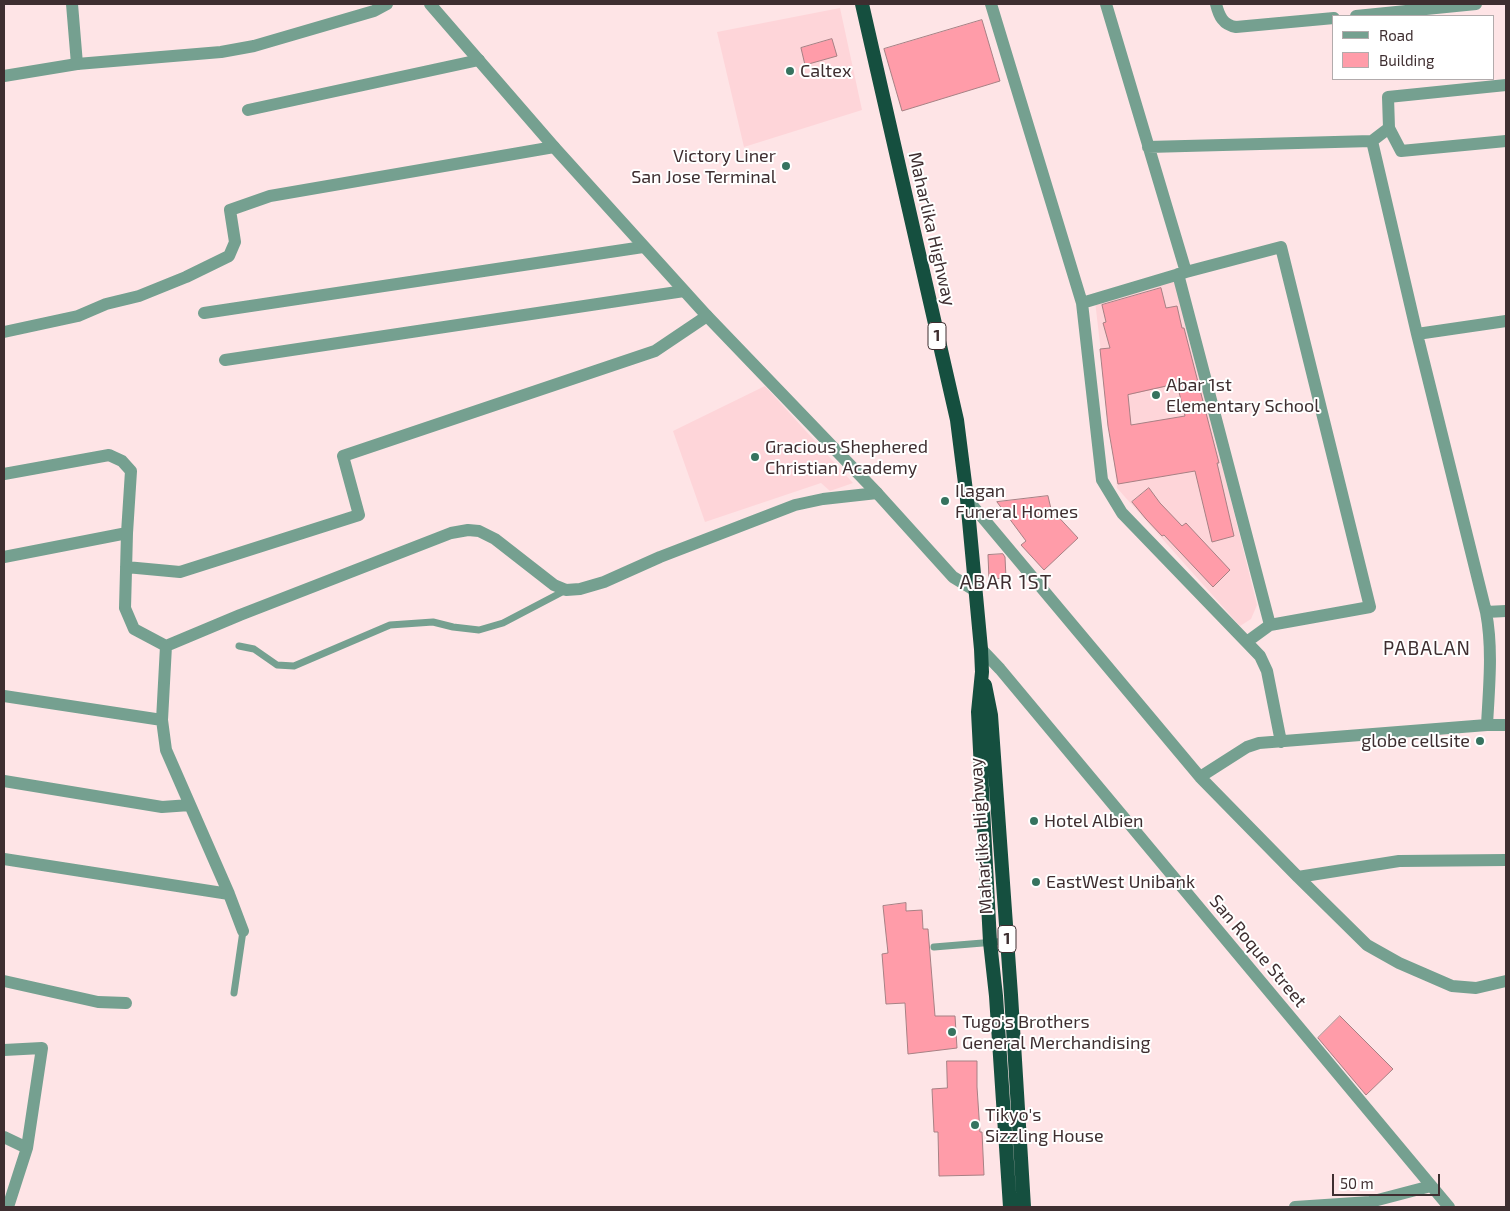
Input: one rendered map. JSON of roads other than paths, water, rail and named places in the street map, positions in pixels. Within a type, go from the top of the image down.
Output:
[{"type":"highway","name":"Maharlika Highway","points":[[862,4],[957,420],[967,499],[981,650],[982,672],[978,712],[990,942],[996,996],[1010,1207]]},
{"type":"highway","name":"Maharlika Highway","points":[[982,672],[991,715],[1024,1207]]},
{"type":"highway","points":[[996,996],[1011,994]]},
{"type":"street","points":[[72,4],[77,64]]},
{"type":"street","points":[[4,76],[77,64],[190,56],[254,46],[374,11],[386,4]]},
{"type":"street","points":[[430,4],[554,147],[706,316],[877,493],[953,577],[976,591]]},
{"type":"street","points":[[991,4],[1082,302],[1102,480],[1122,512],[1248,641],[1260,656],[1264,663],[1281,742]]},
{"type":"street","points":[[1106,4],[1148,147],[1182,273],[1270,625]]},
{"type":"street","points":[[1216,4],[1222,19],[1236,27],[1332,18]]},
{"type":"street","points":[[1366,15],[1476,4]]},
{"type":"street","points":[[248,110],[479,60]]},
{"type":"street","points":[[1506,85],[1388,98],[1389,128],[1401,152],[1506,141]]},
{"type":"street","points":[[1148,147],[1372,141],[1389,128]]},
{"type":"street","points":[[1372,141],[1417,334],[1486,612],[1490,651],[1487,725]]},
{"type":"street","points":[[4,332],[78,316],[106,304],[139,296],[186,277],[229,256],[235,242],[230,210],[240,205],[270,196],[554,147]]},
{"type":"street","points":[[204,313],[643,247]]},
{"type":"street","points":[[1082,302],[1281,247],[1370,607],[1270,625],[1248,641]]},
{"type":"street","points":[[225,360],[684,291]]},
{"type":"street","points":[[126,567],[180,572],[359,515],[343,456],[655,351],[706,316]]},
{"type":"street","points":[[1417,334],[1506,321]]},
{"type":"street","points":[[4,474],[109,455],[122,461],[131,471],[125,608],[134,629],[166,646]]},
{"type":"street","points":[[166,646],[240,615],[452,533],[468,530],[480,531],[495,539],[554,585],[566,590],[580,589],[604,582],[660,557],[795,505],[823,499],[877,493]]},
{"type":"street","points":[[967,499],[1200,777],[1367,945],[1399,963],[1452,986],[1476,988],[1506,981]]},
{"type":"street","points":[[4,556],[127,533]]},
{"type":"street","points":[[1486,612],[1506,611]]},
{"type":"street","points":[[166,646],[162,720],[166,750],[229,894],[243,931]]},
{"type":"street","name":"San Roque Street","points":[[981,650],[1006,676],[1449,1207]]},
{"type":"street","points":[[4,696],[162,720]]},
{"type":"street","points":[[1200,777],[1253,744],[1506,725]]},
{"type":"street","points":[[4,781],[162,807],[190,805]]},
{"type":"street","points":[[4,859],[229,894]]},
{"type":"street","points":[[1298,877],[1399,861],[1506,860]]},
{"type":"street","points":[[4,981],[98,1002],[126,1003]]},
{"type":"street","points":[[4,1050],[42,1048],[27,1148],[8,1207]]},
{"type":"street","points":[[4,1137],[27,1148]]},
{"type":"street","points":[[1295,1207],[1393,1202],[1431,1186]]},
{"type":"lane","points":[[239,646],[254,649],[277,665],[294,666],[390,626],[433,622],[453,628],[479,630],[503,623],[566,590]]},
{"type":"lane","points":[[234,993],[243,931]]},
{"type":"lane","points":[[934,947],[1007,941]]},
{"type":"place","name":"Caltex","points":[[790,71]]},
{"type":"place","name":"Victory Liner San Jose Terminal","points":[[786,166]]},
{"type":"place","name":"Abar 1st Elementary School","points":[[1156,395]]},
{"type":"place","name":"Gracious Shephered Christian Academy","points":[[755,457]]},
{"type":"place","name":"Ilagan Funeral Homes","points":[[945,501]]},
{"type":"place","name":"globe cellsite","points":[[1480,741]]},
{"type":"place","name":"Hotel Albien","points":[[1034,821]]},
{"type":"place","name":"EastWest Unibank","points":[[1036,882]]},
{"type":"place","name":"Tugo's Brothers General Merchandising","points":[[952,1032]]},
{"type":"place","name":"Tikyo's Sizzling House","points":[[975,1125]]},
{"type":"district","name":"ABAR 1ST","points":[[1006,582]]},
{"type":"district","name":"PABALAN","points":[[1427,649]]}]
